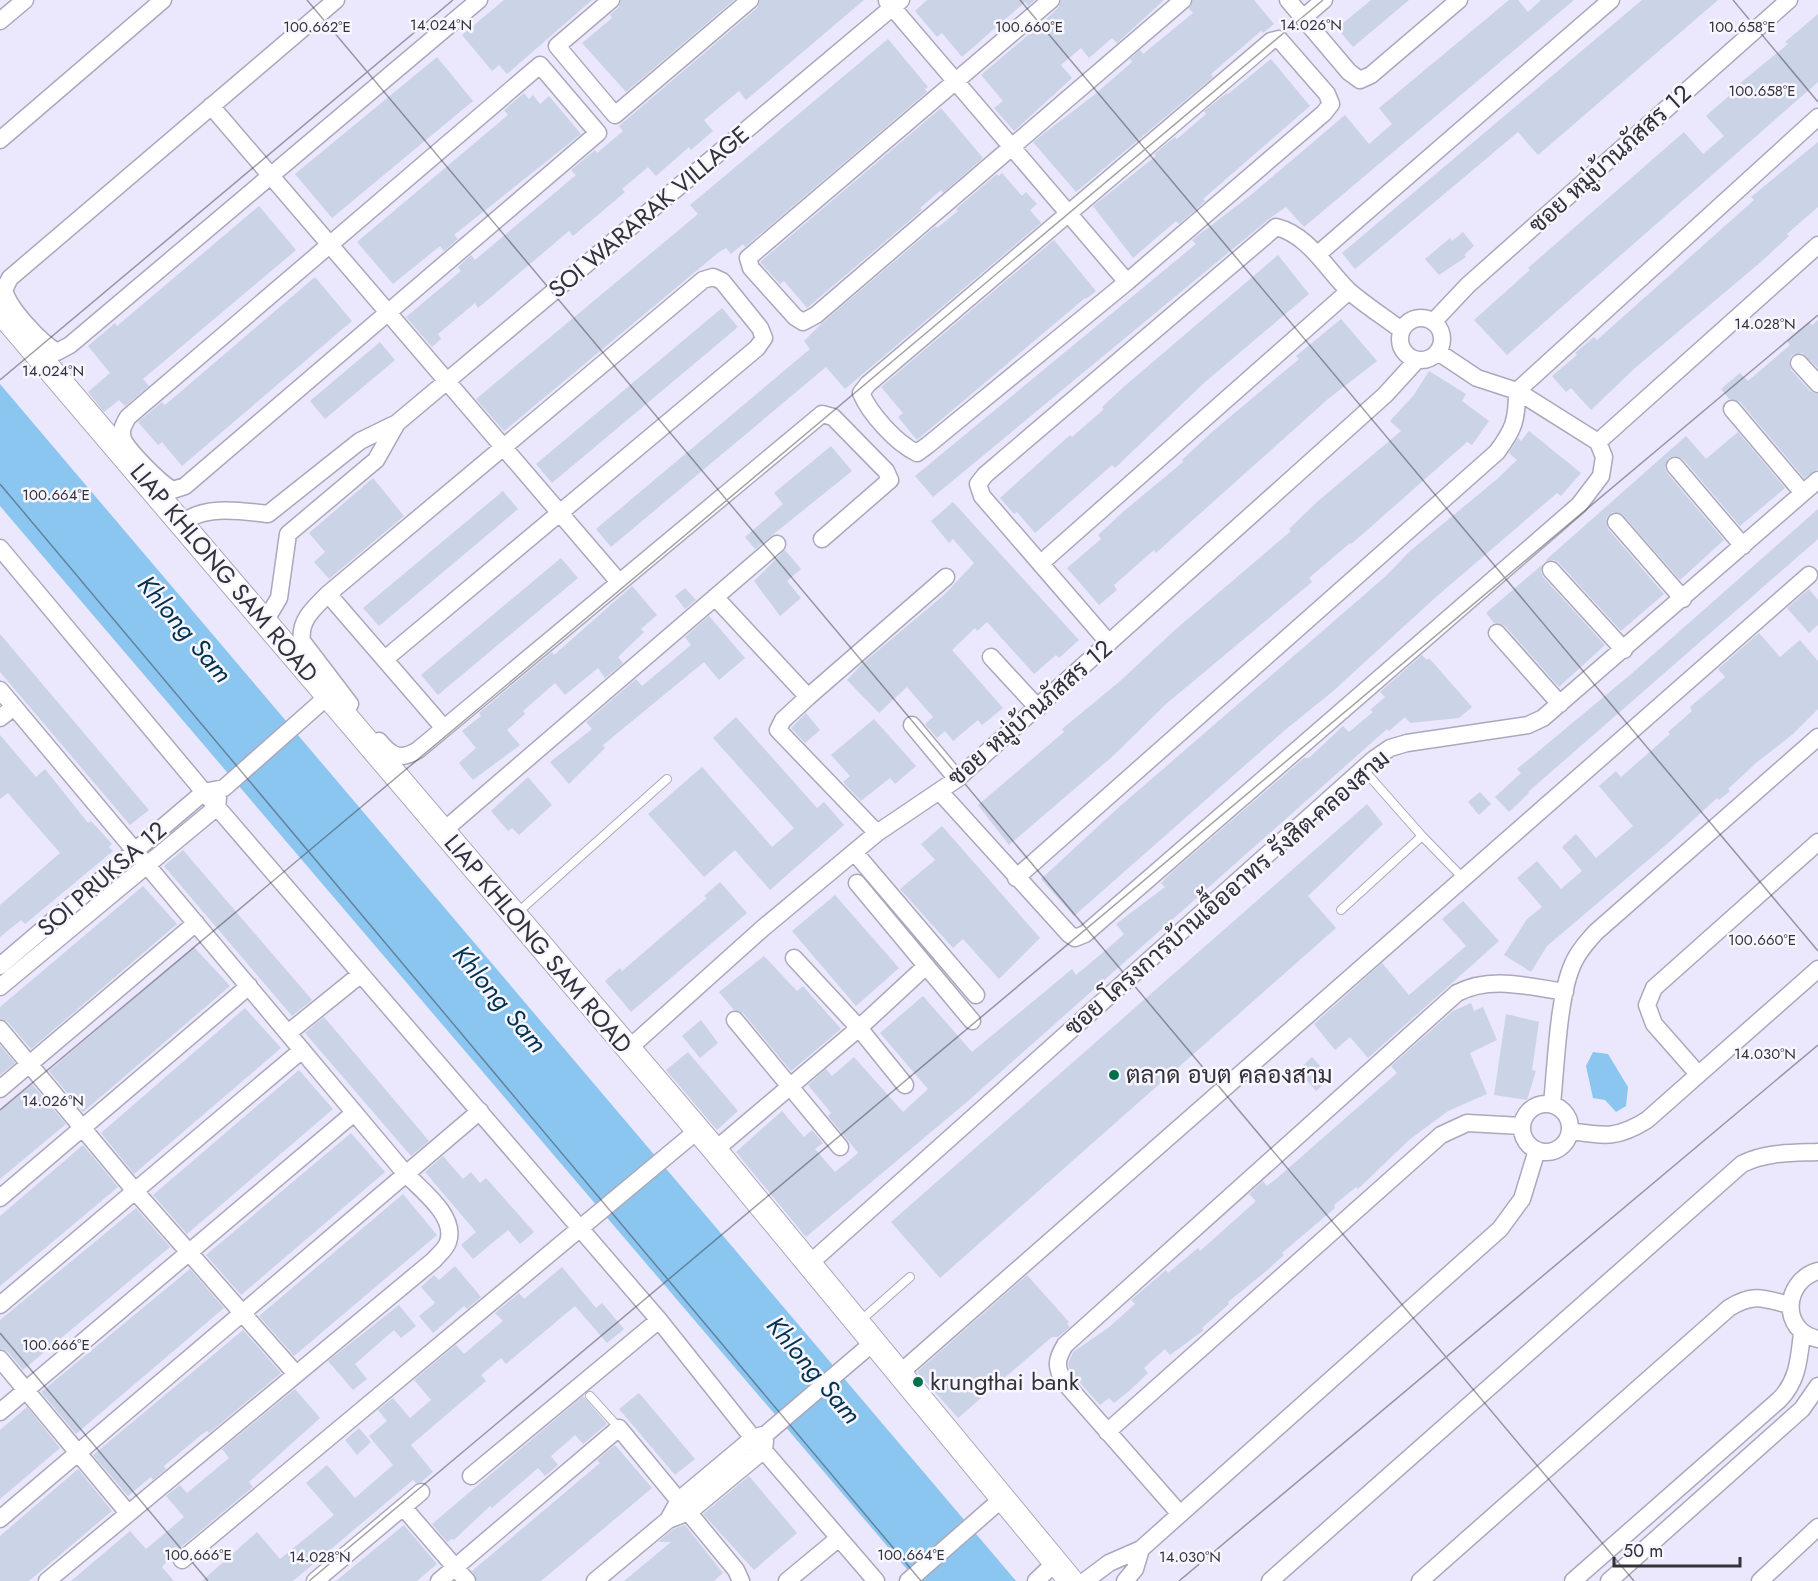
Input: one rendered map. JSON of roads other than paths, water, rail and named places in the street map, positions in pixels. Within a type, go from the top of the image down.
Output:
[{"type":"main road","name":"LIAP KHLONG SAM ROAD","points":[[0,311],[515,915],[627,1050],[715,1150],[901,1372],[1071,1581]]},
{"type":"street","points":[[0,21],[25,0]]},
{"type":"street","points":[[0,140],[163,0]]},
{"type":"street","points":[[336,0],[10,278],[4,290],[7,302],[48,347],[57,352],[70,345],[479,0]]},
{"type":"street","points":[[612,0],[557,46],[615,115],[750,0]]},
{"type":"street","points":[[1051,0],[748,258],[751,268],[795,316],[803,322],[816,315],[1183,0]]},
{"type":"street","points":[[1288,0],[1349,72],[1360,80],[1371,75],[1459,0]]},
{"type":"street","points":[[1303,18],[1324,0]]},
{"type":"street","points":[[1318,254],[1611,0]]},
{"type":"street","name":"ซอย หมู่บ้านภัสสร 12","points":[[1434,321],[1468,285],[1789,0]]},
{"type":"street","points":[[893,2],[956,81],[1127,282]]},
{"type":"street","name":"SOI WARARAK VILLAGE","points":[[397,423],[893,2]]},
{"type":"street","points":[[1279,39],[1286,44],[1327,94],[1331,104],[1324,113],[1127,282],[917,453],[906,448],[866,403],[861,393],[868,384],[1069,214],[1271,41],[1279,39]]},
{"type":"street","points":[[540,65],[598,133],[387,313],[185,486],[172,490],[161,484],[123,440],[122,428],[128,417],[540,65]]},
{"type":"street","points":[[211,106],[619,582]]},
{"type":"street","points":[[1016,878],[1497,452],[1510,434],[1517,417],[1517,391],[1818,117]]},
{"type":"street","points":[[1110,643],[982,496],[978,484],[985,475],[1276,227],[1288,230],[1318,254],[1349,291],[1401,330]]},
{"type":"street","points":[[1598,442],[1818,245]]},
{"type":"street","points":[[385,660],[757,348],[764,338],[760,328],[722,281],[713,277],[703,280],[328,594],[308,614],[301,630],[302,641],[384,747],[399,758],[407,757],[822,414],[832,417],[886,471],[890,480],[822,539]]},
{"type":"street","points":[[1041,563],[1349,291]]},
{"type":"street","points":[[1425,317],[1434,321],[1442,336],[1438,352],[1432,357],[1417,360],[1408,356],[1402,349],[1399,339],[1401,330],[1407,322],[1415,318],[1425,317]]},
{"type":"street","points":[[940,792],[1069,934],[1075,938],[1085,934],[1579,505],[1601,476],[1604,457],[1598,442],[1517,391],[1478,378],[1438,352]]},
{"type":"street","name":"ซอย หมู่บ้านภัสสร 12","points":[[627,1050],[763,928],[877,833],[957,779],[1385,395],[1417,360]]},
{"type":"street","points":[[1799,363],[1818,384]]},
{"type":"street","points":[[1732,409],[1803,493]]},
{"type":"street","points":[[182,525],[188,518],[214,511],[268,514],[360,441],[397,423]]},
{"type":"street","points":[[266,625],[267,618],[279,598],[288,534],[376,460],[397,423]]},
{"type":"street","points":[[1675,466],[1743,546]]},
{"type":"street","name":"ซอย โครงการบ้านเอื้ออาทร รังสิต-คลองสาม","points":[[809,1264],[1363,769],[1390,748],[1407,743],[1528,726],[1560,704],[1624,650],[1818,480]]},
{"type":"street","points":[[1616,522],[1683,598]]},
{"type":"street","points":[[442,832],[777,544]]},
{"type":"street","points":[[0,548],[216,794],[361,974],[480,1111],[587,1223],[659,1320],[763,1438],[839,1538],[876,1581]]},
{"type":"street","points":[[1551,570],[1624,650]]},
{"type":"street","points":[[901,1372],[1809,575]]},
{"type":"street","points":[[877,833],[778,730],[783,720],[808,697],[946,577]]},
{"type":"street","points":[[328,594],[443,727]]},
{"type":"street","points":[[715,597],[808,697]]},
{"type":"street","points":[[1497,633],[1560,704]]},
{"type":"street","points":[[991,657],[1038,708]]},
{"type":"street","points":[[0,690],[148,864],[354,1113],[444,1215],[451,1230],[448,1244],[434,1260],[47,1581]]},
{"type":"street","name":"SOI PRUKSA 12","points":[[0,966],[135,849],[216,794],[328,696]]},
{"type":"street","points":[[0,718],[14,707]]},
{"type":"street","points":[[912,724],[957,779]]},
{"type":"street","points":[[1552,1104],[1565,992],[1572,966],[1596,932],[1818,737]]},
{"type":"street","points":[[0,987],[148,864],[216,794]]},
{"type":"street","points":[[1698,1074],[1654,1024],[1647,1005],[1654,988],[1818,842]]},
{"type":"street","points":[[855,853],[976,995]]},
{"type":"street","points":[[856,883],[972,1022]]},
{"type":"street","points":[[0,1089],[196,922]]},
{"type":"street","points":[[794,958],[859,1028],[905,1085]]},
{"type":"street","points":[[715,1150],[859,1028],[926,966]]},
{"type":"street","points":[[1570,1131],[1609,1137],[1628,1132],[1647,1120],[1818,969]]},
{"type":"street","points":[[288,1033],[361,974]]},
{"type":"street","points":[[1180,1514],[1107,1432],[1056,1369],[1058,1357],[1065,1345],[1457,993],[1472,985],[1487,982],[1565,992]]},
{"type":"street","points":[[0,1198],[249,986]]},
{"type":"street","points":[[735,1020],[840,1147]]},
{"type":"street","points":[[0,1029],[135,1191],[296,1374]]},
{"type":"street","points":[[0,1305],[302,1050]]},
{"type":"street","points":[[1552,1104],[1568,1116],[1570,1131],[1565,1143],[1559,1149],[1549,1152],[1537,1150],[1527,1142],[1522,1126],[1530,1109],[1537,1105],[1552,1104]]},
{"type":"street","points":[[0,1519],[480,1111]]},
{"type":"street","points":[[0,1412],[354,1113]]},
{"type":"street","points":[[1107,1432],[1441,1135],[1467,1123],[1522,1126]]},
{"type":"street","points":[[182,1560],[698,1130]]},
{"type":"street","points":[[1085,1581],[1116,1558],[1142,1549],[1500,1228],[1522,1199],[1537,1150]]},
{"type":"street","points":[[1270,1581],[1742,1164],[1757,1156],[1818,1152]]},
{"type":"street","points":[[1573,1581],[1790,1389],[1810,1336],[1795,1325],[1789,1305],[1792,1293],[1802,1279],[1818,1271]]},
{"type":"street","points":[[1420,1581],[1729,1308],[1744,1299],[1759,1297],[1789,1305]]},
{"type":"street","points":[[471,1476],[659,1320]]},
{"type":"street","points":[[594,1581],[875,1341]]},
{"type":"street","points":[[0,1359],[128,1513]]},
{"type":"street","points":[[1609,1581],[1802,1409],[1818,1386]]},
{"type":"street","points":[[438,1581],[619,1428],[736,1570],[741,1581]]},
{"type":"street","points":[[315,1581],[421,1492]]},
{"type":"street","points":[[908,1581],[1004,1497]]},
{"type":"street","points":[[403,1507],[467,1581]]},
{"type":"street","points":[[1761,1581],[1818,1527]]},
{"type":"street","points":[[787,1581],[839,1538]]},
{"type":"street","points":[[1125,1581],[1135,1569],[1142,1549]]},
{"type":"street","points":[[1036,1581],[1057,1561]]},
{"type":"lane","points":[[1363,769],[1422,836],[1464,879]]},
{"type":"lane","points":[[515,915],[667,779]]},
{"type":"lane","points":[[1341,910],[1422,836]]},
{"type":"lane","points":[[859,1322],[910,1277]]},
{"type":"lane","points":[[590,1396],[619,1428]]},
{"type":"water","name":"Khlong Sam","points":[[0,384],[1016,1581],[917,1581],[0,506]]},
{"type":"water","points":[[1593,1052],[1608,1054],[1628,1087],[1626,1106],[1616,1112],[1605,1100],[1593,1098],[1586,1066]]},
{"type":"place","name":"ตลาด อบต คลองสาม","points":[[1114,1075]]},
{"type":"place","name":"krungthai bank","points":[[918,1382]]}]
